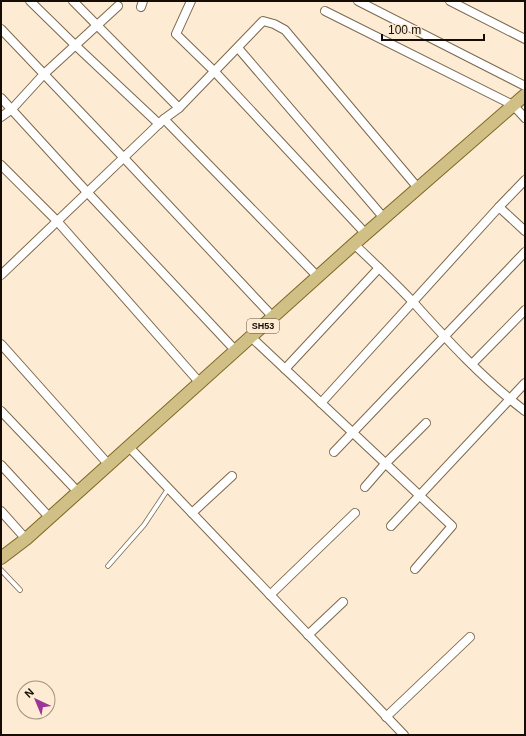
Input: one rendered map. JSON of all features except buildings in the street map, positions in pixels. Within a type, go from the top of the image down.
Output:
[{"type":"main road","name":"SH53","points":[[2,556],[26,539],[79,493],[354,244],[525,95]]},
{"type":"street","points":[[30,1],[75,45],[162,122],[318,277]]},
{"type":"street","points":[[73,1],[179,108]]},
{"type":"street","points":[[192,1],[176,34],[215,72],[366,234]]},
{"type":"street","points":[[358,1],[525,86]]},
{"type":"street","points":[[450,1],[525,39]]},
{"type":"street","points":[[1,117],[12,109],[44,74],[118,6]]},
{"type":"street","points":[[325,11],[514,105],[525,118]]},
{"type":"street","points":[[2,272],[162,122],[179,108],[263,21],[274,24],[285,30],[418,188]]},
{"type":"street","points":[[1,29],[273,317]]},
{"type":"street","points":[[238,48],[384,218]]},
{"type":"street","points":[[1,98],[236,351]]},
{"type":"street","points":[[1,165],[57,221],[200,383]]},
{"type":"street","points":[[321,403],[412,301],[525,180]]},
{"type":"street","points":[[499,207],[525,231]]},
{"type":"street","points":[[354,244],[412,301],[443,337],[510,400],[525,411]]},
{"type":"street","points":[[334,452],[525,252]]},
{"type":"street","points":[[285,370],[379,268]]},
{"type":"street","points":[[472,364],[525,310]]},
{"type":"street","points":[[251,337],[452,526],[415,569]]},
{"type":"street","points":[[1,344],[109,465]]},
{"type":"street","points":[[391,526],[525,383]]},
{"type":"street","points":[[1,411],[79,493]]},
{"type":"street","points":[[365,487],[385,464],[426,423]]},
{"type":"street","points":[[129,447],[404,735]]},
{"type":"street","points":[[1,465],[50,518]]},
{"type":"street","points":[[192,513],[232,476]]},
{"type":"street","points":[[1,511],[26,539]]},
{"type":"street","points":[[270,595],[355,513]]},
{"type":"street","points":[[308,635],[343,602]]},
{"type":"street","points":[[386,717],[470,637]]},
{"type":"lane","points":[[108,566],[144,525],[168,489]]},
{"type":"lane","points":[[1,570],[20,590]]}]
